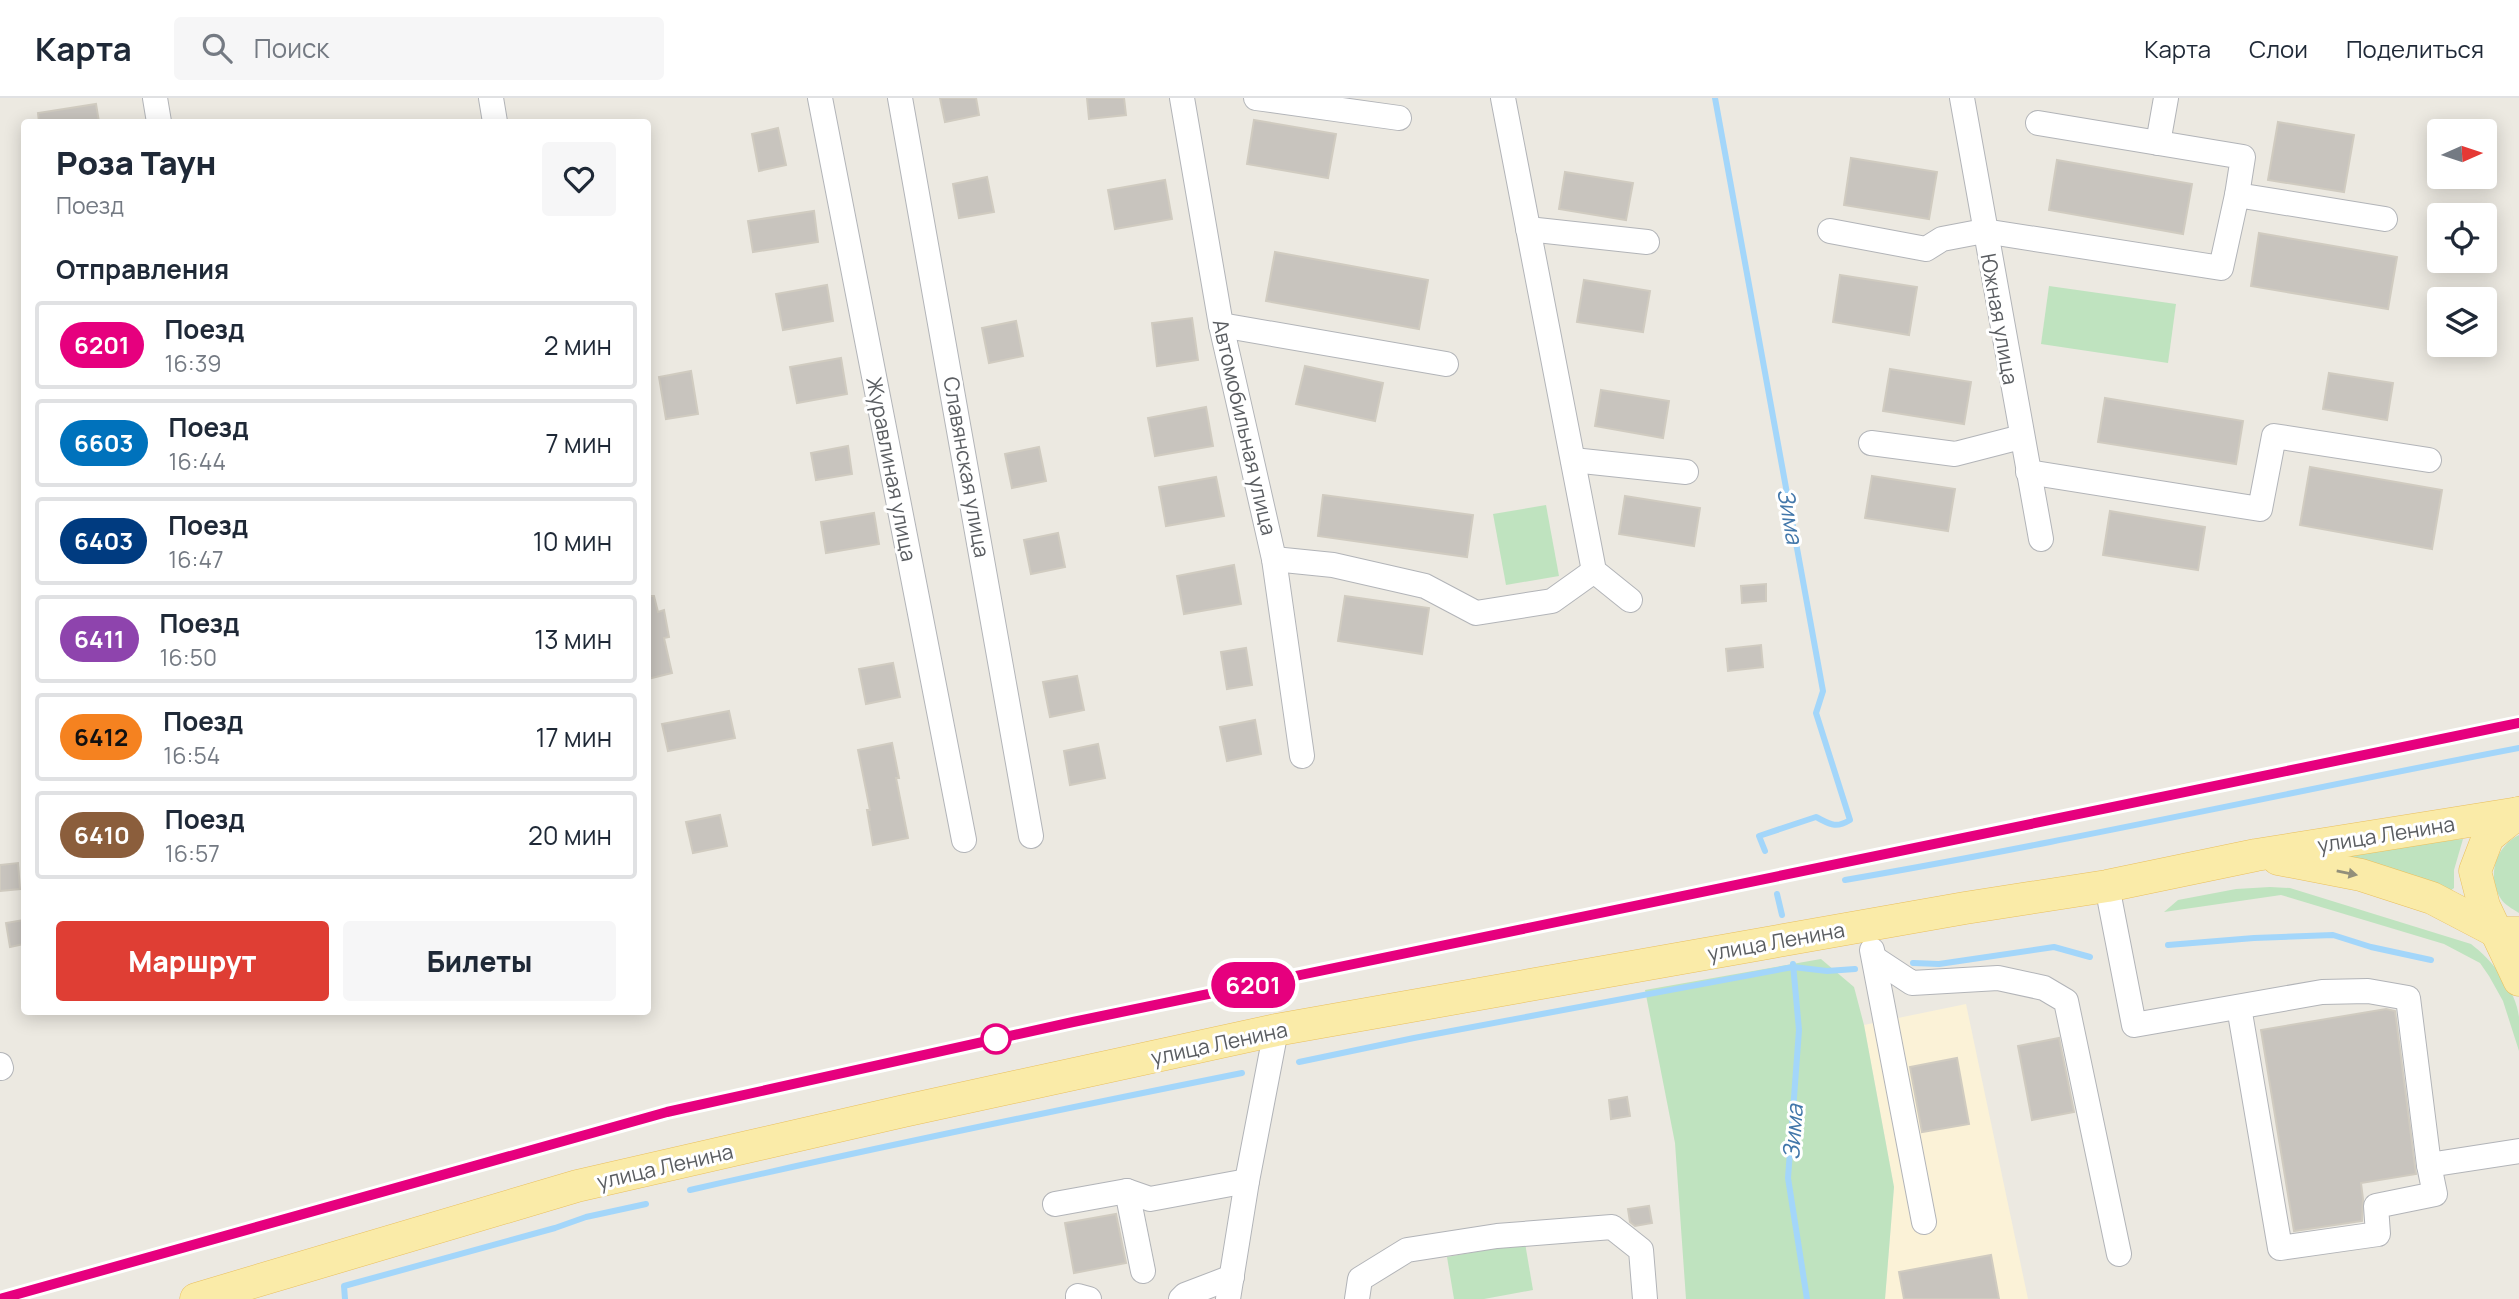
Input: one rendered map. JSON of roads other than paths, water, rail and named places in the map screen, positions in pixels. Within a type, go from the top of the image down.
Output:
[{"type":"main road","name":"улица Ленина","points":[[196,1299],[577,1186],[1276,1030],[1867,925],[2107,886],[2256,855],[2518,813]]},
{"type":"main road","points":[[2518,813],[2488,836],[2475,871],[2484,906],[2509,933],[2519,980]]},
{"type":"main road","name":"улица Ленина","points":[[2256,855],[2361,875],[2432,898],[2509,933]]},
{"type":"street","points":[[155,98],[158,119]]},
{"type":"street","points":[[491,98],[494,119]]},
{"type":"street","name":"Журавлиная улица","points":[[820,98],[964,840]]},
{"type":"street","name":"Славянская улица","points":[[900,98],[1031,836]]},
{"type":"street","name":"Автомобильная улица","points":[[1182,98],[1221,325],[1275,559],[1302,756]]},
{"type":"street","points":[[1256,98],[1399,118]]},
{"type":"street","points":[[1503,98],[1594,570],[1630,600]]},
{"type":"street","name":"Южная улица","points":[[1962,98],[2040,539]]},
{"type":"street","points":[[2158,143],[2166,98]]},
{"type":"street","points":[[1830,231],[1926,248],[1942,239],[1984,231],[2221,268],[2243,157],[2038,122]]},
{"type":"street","points":[[2237,195],[2385,219]]},
{"type":"street","points":[[1528,229],[1647,242]]},
{"type":"street","points":[[1221,325],[1446,363]]},
{"type":"street","points":[[2028,472],[2260,509],[2274,436],[2429,460]]},
{"type":"street","points":[[1871,443],[1955,454],[2021,437]]},
{"type":"street","points":[[1573,460],[1686,472]]},
{"type":"street","points":[[1275,559],[1333,565],[1425,586],[1476,613],[1552,601],[1594,570]]},
{"type":"street","points":[[2107,886],[2134,1025],[2322,992],[2368,991],[2408,998],[2435,1194],[2376,1206],[2378,1234],[2280,1248],[2239,1007]]},
{"type":"street","points":[[1867,925],[1924,1222]]},
{"type":"street","points":[[1874,958],[1912,983],[1998,978],[2044,988],[2066,1001],[2119,1254]]},
{"type":"street","points":[[1181,1299],[1185,1295],[1230,1288],[1276,1030]]},
{"type":"street","points":[[2429,1165],[2519,1151]]},
{"type":"street","points":[[1055,1204],[1126,1191],[1150,1199],[1247,1181]]},
{"type":"street","points":[[1126,1191],[1143,1271]]},
{"type":"street","points":[[1357,1299],[1360,1279],[1407,1250],[1497,1236],[1612,1227],[1641,1250],[1645,1299]]},
{"type":"street","points":[[1077,1299],[1078,1296],[1089,1299]]},
{"type":"waterway","name":"Зима","points":[[1715,98],[1823,691],[1816,713],[1850,820],[1836,825],[1816,817],[1759,836],[1765,851]]},
{"type":"waterway","points":[[1845,880],[2519,748]]},
{"type":"waterway","name":"Зима","points":[[1777,894],[1782,915]]},
{"type":"waterway","points":[[2168,945],[2333,935],[2371,947],[2431,960]]},
{"type":"waterway","points":[[1913,963],[1939,964],[2054,947],[2090,957]]},
{"type":"waterway","name":"Зима","points":[[1793,964],[1799,1030],[1788,1178],[1807,1299]]},
{"type":"waterway","points":[[1299,1062],[1793,967],[1827,971],[1855,969]]},
{"type":"waterway","points":[[690,1190],[1242,1073]]},
{"type":"waterway","points":[[345,1299],[344,1286],[586,1217],[646,1204]]},
{"type":"railway","points":[[0,1299],[667,1113],[1073,1022],[2519,723]]},
{"type":"train","name":"6201","points":[[0,1299],[667,1112],[1073,1022],[2519,723]]}]
